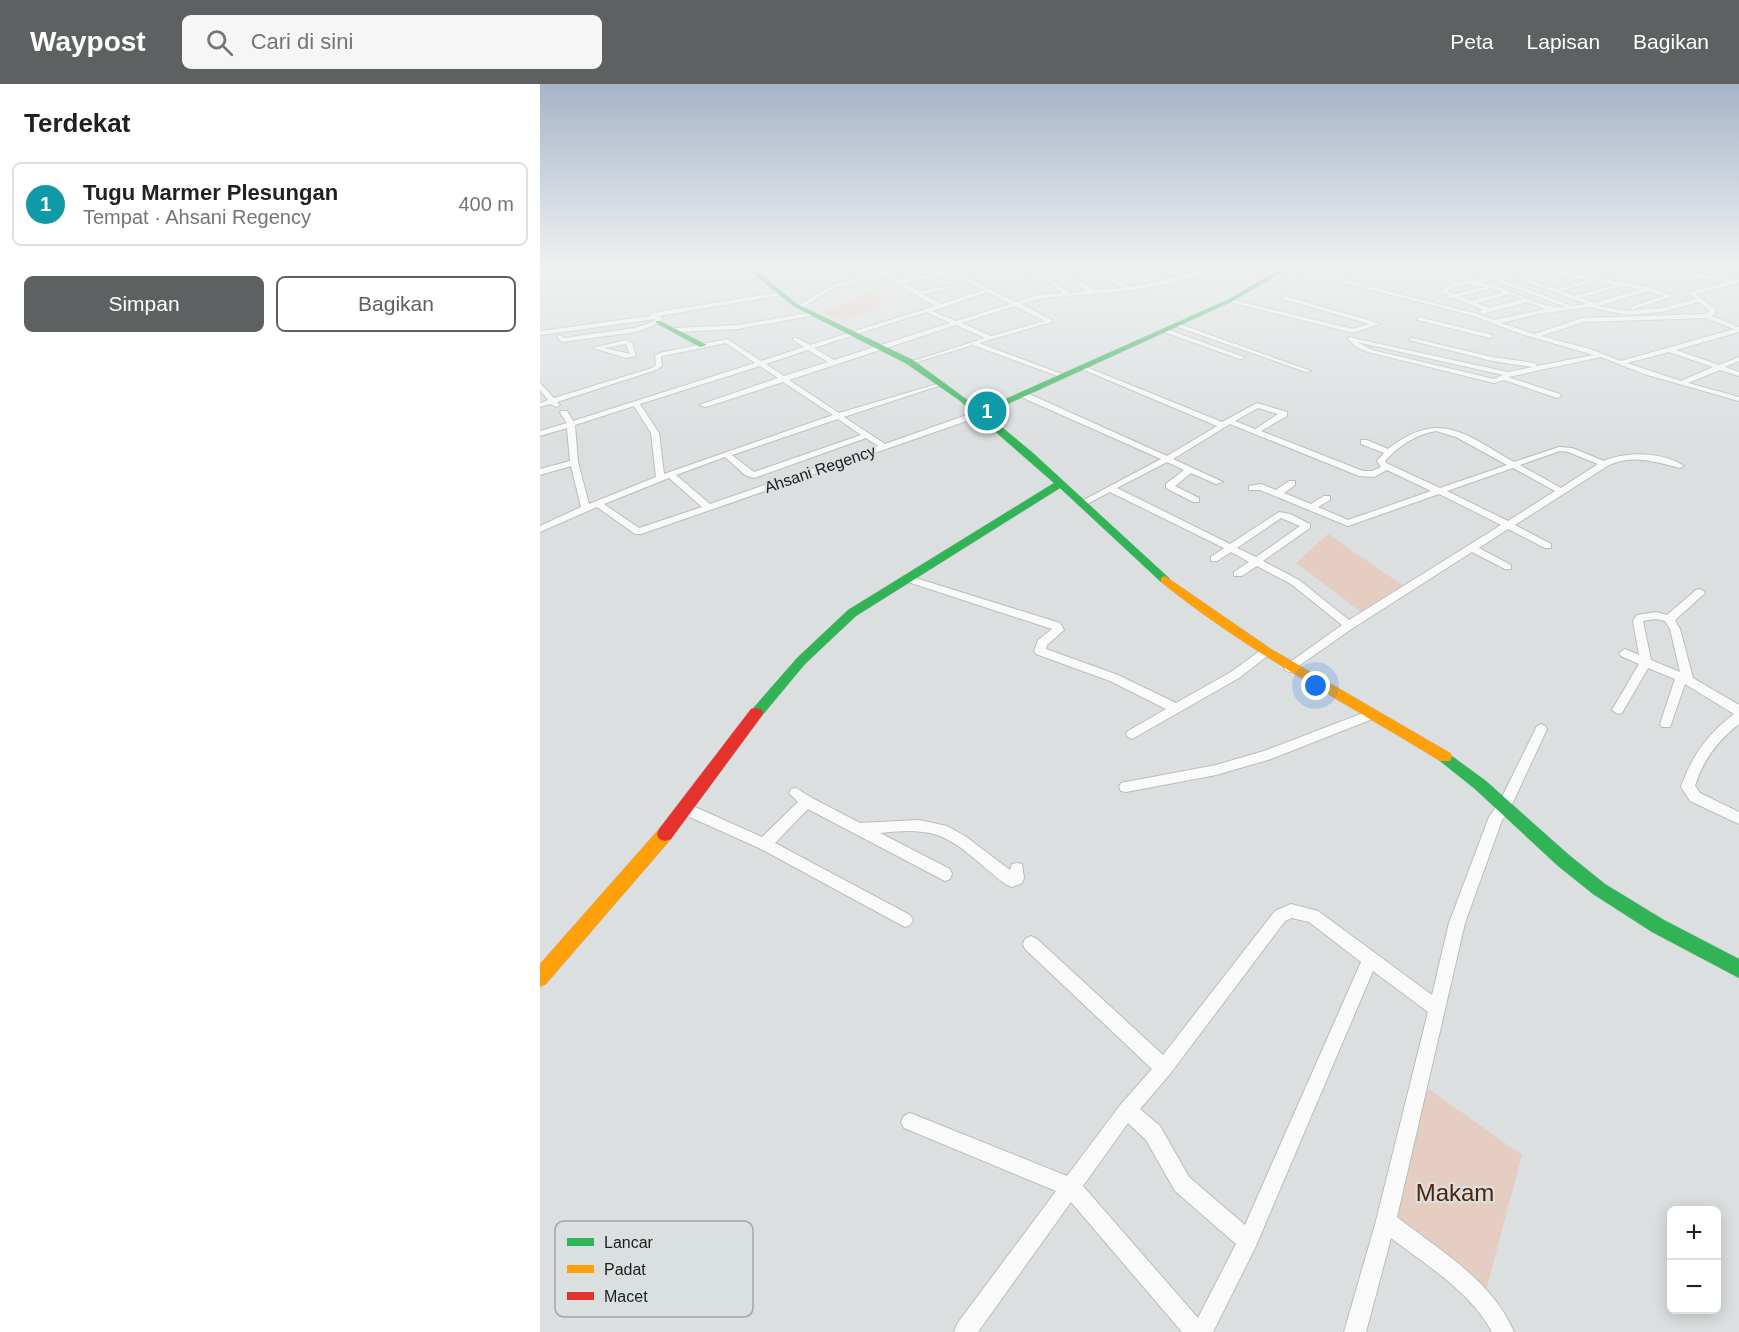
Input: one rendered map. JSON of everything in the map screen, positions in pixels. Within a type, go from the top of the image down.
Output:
[{"type":"main road","points":[[667,325],[703,345]]},
{"type":"main road","points":[[840,325],[912,363],[981,413],[1082,502],[1129,548],[1192,602],[1264,653],[1449,760],[1600,889],[1636,913],[1739,969]]},
{"type":"main road","points":[[981,413],[1177,325]]},
{"type":"main road","points":[[540,978],[686,809],[724,753],[800,661],[838,623],[906,578],[1061,483]]},
{"type":"street","points":[[540,333],[571,325]]},
{"type":"street","points":[[560,337],[562,340],[628,332],[643,325]]},
{"type":"street","points":[[674,330],[744,325]]},
{"type":"street","points":[[540,434],[876,325]]},
{"type":"street","points":[[703,405],[948,325]]},
{"type":"street","points":[[960,325],[989,337]]},
{"type":"street","points":[[912,363],[989,337],[1034,325]]},
{"type":"street","points":[[1334,325],[1358,331],[1373,325]]},
{"type":"street","points":[[1446,325],[1490,336]]},
{"type":"street","points":[[1488,325],[1603,355],[1681,383],[1739,399]]},
{"type":"street","points":[[1533,336],[1566,325]]},
{"type":"street","points":[[1476,333],[1491,326]]},
{"type":"street","points":[[1171,328],[1242,358]]},
{"type":"street","points":[[1171,328],[1308,370]]},
{"type":"street","points":[[1621,363],[1739,330]]},
{"type":"street","points":[[626,342],[628,332]]},
{"type":"street","points":[[1555,341],[1566,336],[1581,340]]},
{"type":"street","points":[[1557,396],[1506,376],[1440,357],[1350,338],[1365,350],[1494,381],[1506,376],[1545,366],[1603,355]]},
{"type":"street","points":[[795,339],[832,362]]},
{"type":"street","points":[[1412,340],[1492,359],[1545,366]]},
{"type":"street","points":[[540,405],[654,369],[658,366],[658,356],[661,354],[727,341],[883,446]]},
{"type":"street","points":[[626,342],[629,343],[634,355],[626,356],[596,348],[626,342]]},
{"type":"street","points":[[973,343],[1065,377]]},
{"type":"street","points":[[1668,349],[1739,374]]},
{"type":"street","points":[[1431,366],[1440,357]]},
{"type":"street","points":[[1681,383],[1739,359]]},
{"type":"street","points":[[1084,368],[1362,474],[1374,474],[1387,468]]},
{"type":"street","points":[[540,529],[597,503],[726,454],[942,383]]},
{"type":"street","points":[[540,386],[562,410],[571,424],[574,462],[586,508]]},
{"type":"street","points":[[1024,395],[1219,482]]},
{"type":"street","points":[[636,403],[655,433],[660,479]]},
{"type":"street","points":[[1082,502],[1167,459],[1259,404],[1284,414],[1255,432]]},
{"type":"street","name":"Ahsani Regency","points":[[597,503],[638,532],[981,413]]},
{"type":"street","points":[[1548,546],[1510,525],[1387,468],[1381,461],[1389,452],[1429,430],[1442,429],[1459,435],[1561,491]]},
{"type":"street","name":"Ahsani Regency","points":[[726,454],[748,473],[754,475],[868,435]]},
{"type":"street","points":[[1364,442],[1389,452]]},
{"type":"street","points":[[1252,488],[1259,486],[1348,523],[1559,449],[1569,450],[1604,464]]},
{"type":"street","points":[[1290,668],[1349,626],[1604,464],[1622,456],[1635,455],[1680,466]]},
{"type":"street","points":[[540,472],[574,462]]},
{"type":"street","points":[[1190,469],[1169,484],[1196,500]]},
{"type":"street","points":[[670,475],[709,508]]},
{"type":"street","points":[[1277,494],[1292,483]]},
{"type":"street","points":[[1110,488],[1304,588],[1349,626]]},
{"type":"street","points":[[1311,508],[1327,498]]},
{"type":"street","points":[[1214,559],[1279,515],[1287,516],[1307,526],[1238,574]]},
{"type":"street","points":[[1472,548],[1508,567]]},
{"type":"street","points":[[906,578],[1056,626],[1059,630],[1042,643],[1040,651],[1114,678],[1175,708]]},
{"type":"street","points":[[1669,619],[1700,592]]},
{"type":"street","points":[[1618,710],[1646,662],[1638,621],[1641,617],[1656,615],[1669,619],[1675,629],[1685,678],[1666,724]]},
{"type":"street","points":[[1132,734],[1235,675],[1264,653]]},
{"type":"street","points":[[1625,653],[1685,678],[1739,711]]},
{"type":"street","points":[[1126,787],[1216,770],[1268,755],[1371,715]]},
{"type":"street","points":[[1739,717],[1715,735],[1701,753],[1688,787],[1695,797],[1739,817]]},
{"type":"street","points":[[1355,1332],[1386,1221],[1457,923],[1496,817],[1504,807],[1541,729]]},
{"type":"street","points":[[764,844],[802,798],[945,874]]},
{"type":"street","points":[[686,809],[764,844],[905,920]]},
{"type":"street","points":[[859,829],[906,825],[935,828],[951,834],[1012,880],[1017,878],[1017,869]]},
{"type":"street","points":[[965,1332],[1127,1110],[1164,1068],[1280,916],[1291,911],[1313,916],[1436,1008]]},
{"type":"street","points":[[1031,944],[1164,1068]]},
{"type":"street","points":[[1202,1332],[1248,1241],[1371,958]]},
{"type":"street","points":[[1127,1110],[1153,1134],[1182,1184],[1248,1241]]},
{"type":"street","points":[[910,1122],[1071,1186],[1196,1332]]},
{"type":"street","points":[[1386,1221],[1476,1293],[1493,1312],[1503,1332]]},
{"type":"green space","points":[[1328,534],[1405,587],[1362,613],[1296,563]]},
{"type":"green space","name":"Makam","points":[[1427,1088],[1522,1155],[1485,1294],[1390,1220]]},
{"type":"traffic: fast","points":[[664,325],[703,345]]},
{"type":"traffic: fast","points":[[836,325],[910,362],[962,398],[1030,455],[1165,580]]},
{"type":"traffic: fast","points":[[981,413],[1175,325]]},
{"type":"traffic: fast","points":[[756,713],[801,661],[852,613],[1061,483]]},
{"type":"traffic: fast","points":[[1445,757],[1481,785],[1599,889],[1658,926],[1739,969]]},
{"type":"traffic: slow","points":[[1165,580],[1232,630],[1445,757]]},
{"type":"traffic: slow","points":[[540,978],[665,834]]},
{"type":"traffic: jam","points":[[665,834],[756,713]]},
{"type":"place","name":"Tugu Marmer Plesungan","points":[[987,411]]}]
